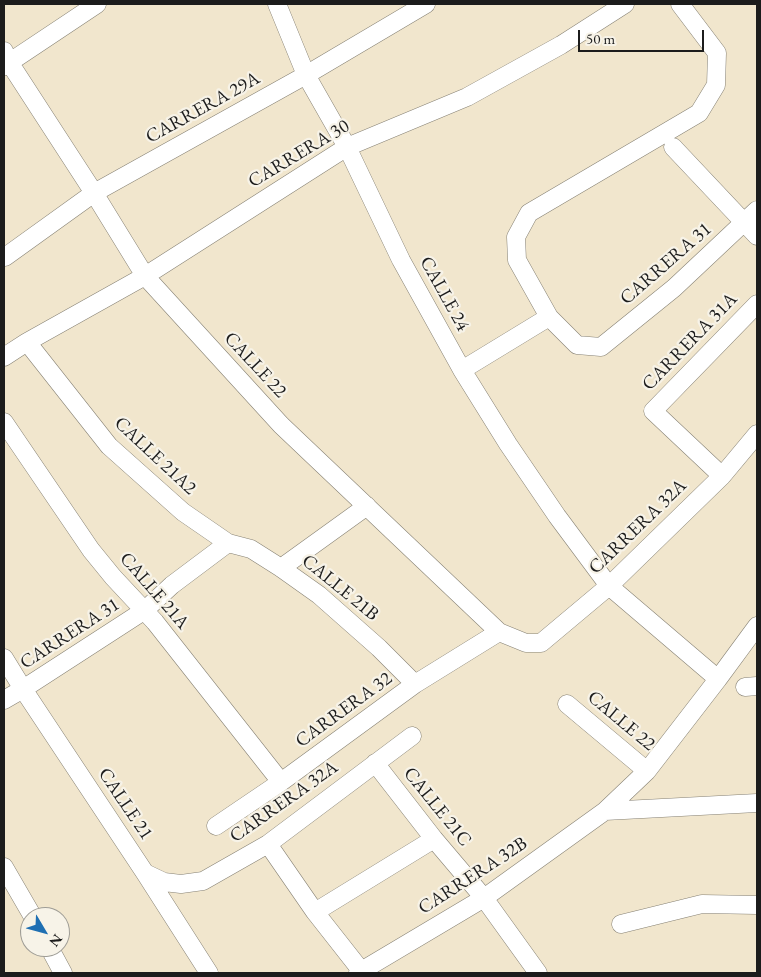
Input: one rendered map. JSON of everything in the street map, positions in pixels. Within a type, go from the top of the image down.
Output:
[{"type":"street","points":[[5,59],[96,4]]},
{"type":"street","name":"CALLE 24","points":[[277,4],[306,75],[347,147],[401,260],[462,370],[508,444],[609,586],[718,679]]},
{"type":"street","name":"CARRERA 29A","points":[[5,257],[94,193],[306,75],[426,4]]},
{"type":"street","name":"CARRERA 30","points":[[4,357],[26,342],[145,276],[347,147],[466,96],[561,45],[625,4]]},
{"type":"street","points":[[462,370],[549,317],[517,260],[516,237],[530,213],[699,113],[716,85],[717,53],[680,4]]},
{"type":"street","name":"CALLE 22","points":[[5,59],[94,193],[145,276],[282,425],[499,632],[526,643],[541,643]]},
{"type":"street","points":[[673,147],[757,236]]},
{"type":"street","name":"CARRERA 31","points":[[549,317],[577,345],[601,347],[674,288],[757,210]]},
{"type":"street","name":"CARRERA 31A","points":[[722,476],[653,411],[757,304]]},
{"type":"street","name":"CALLE 21A2","points":[[26,342],[109,446],[183,512],[228,543]]},
{"type":"street","name":"CALLE 21A","points":[[4,422],[92,550],[145,610],[281,782]]},
{"type":"street","name":"CARRERA 32A","points":[[541,643],[609,586],[722,476],[757,434]]},
{"type":"street","points":[[281,568],[367,506]]},
{"type":"street","name":"CARRERA 31","points":[[4,700],[145,610],[172,586],[228,543]]},
{"type":"street","name":"CALLE 21B","points":[[228,543],[252,549],[319,595],[379,648],[415,684]]},
{"type":"street","name":"CARRERA 32B","points":[[361,973],[484,898],[605,811],[647,771],[757,626]]},
{"type":"street","name":"CARRERA 32","points":[[216,826],[281,782],[415,684],[499,632]]},
{"type":"street","name":"CALLE 21","points":[[4,658],[209,973]]},
{"type":"street","name":"CALLE 22","points":[[567,704],[647,771]]},
{"type":"street","name":"CARRERA 32A","points":[[145,873],[164,882],[181,884],[203,881],[268,844],[412,736]]},
{"type":"street","name":"CALLE 21C","points":[[375,763],[434,839],[484,898],[538,973]]},
{"type":"street","points":[[605,811],[757,803]]},
{"type":"street","points":[[315,912],[434,839]]},
{"type":"street","points":[[268,844],[315,912],[361,973]]},
{"type":"street","points":[[4,867],[28,907]]},
{"type":"street","points":[[621,924],[702,904],[757,905]]}]
